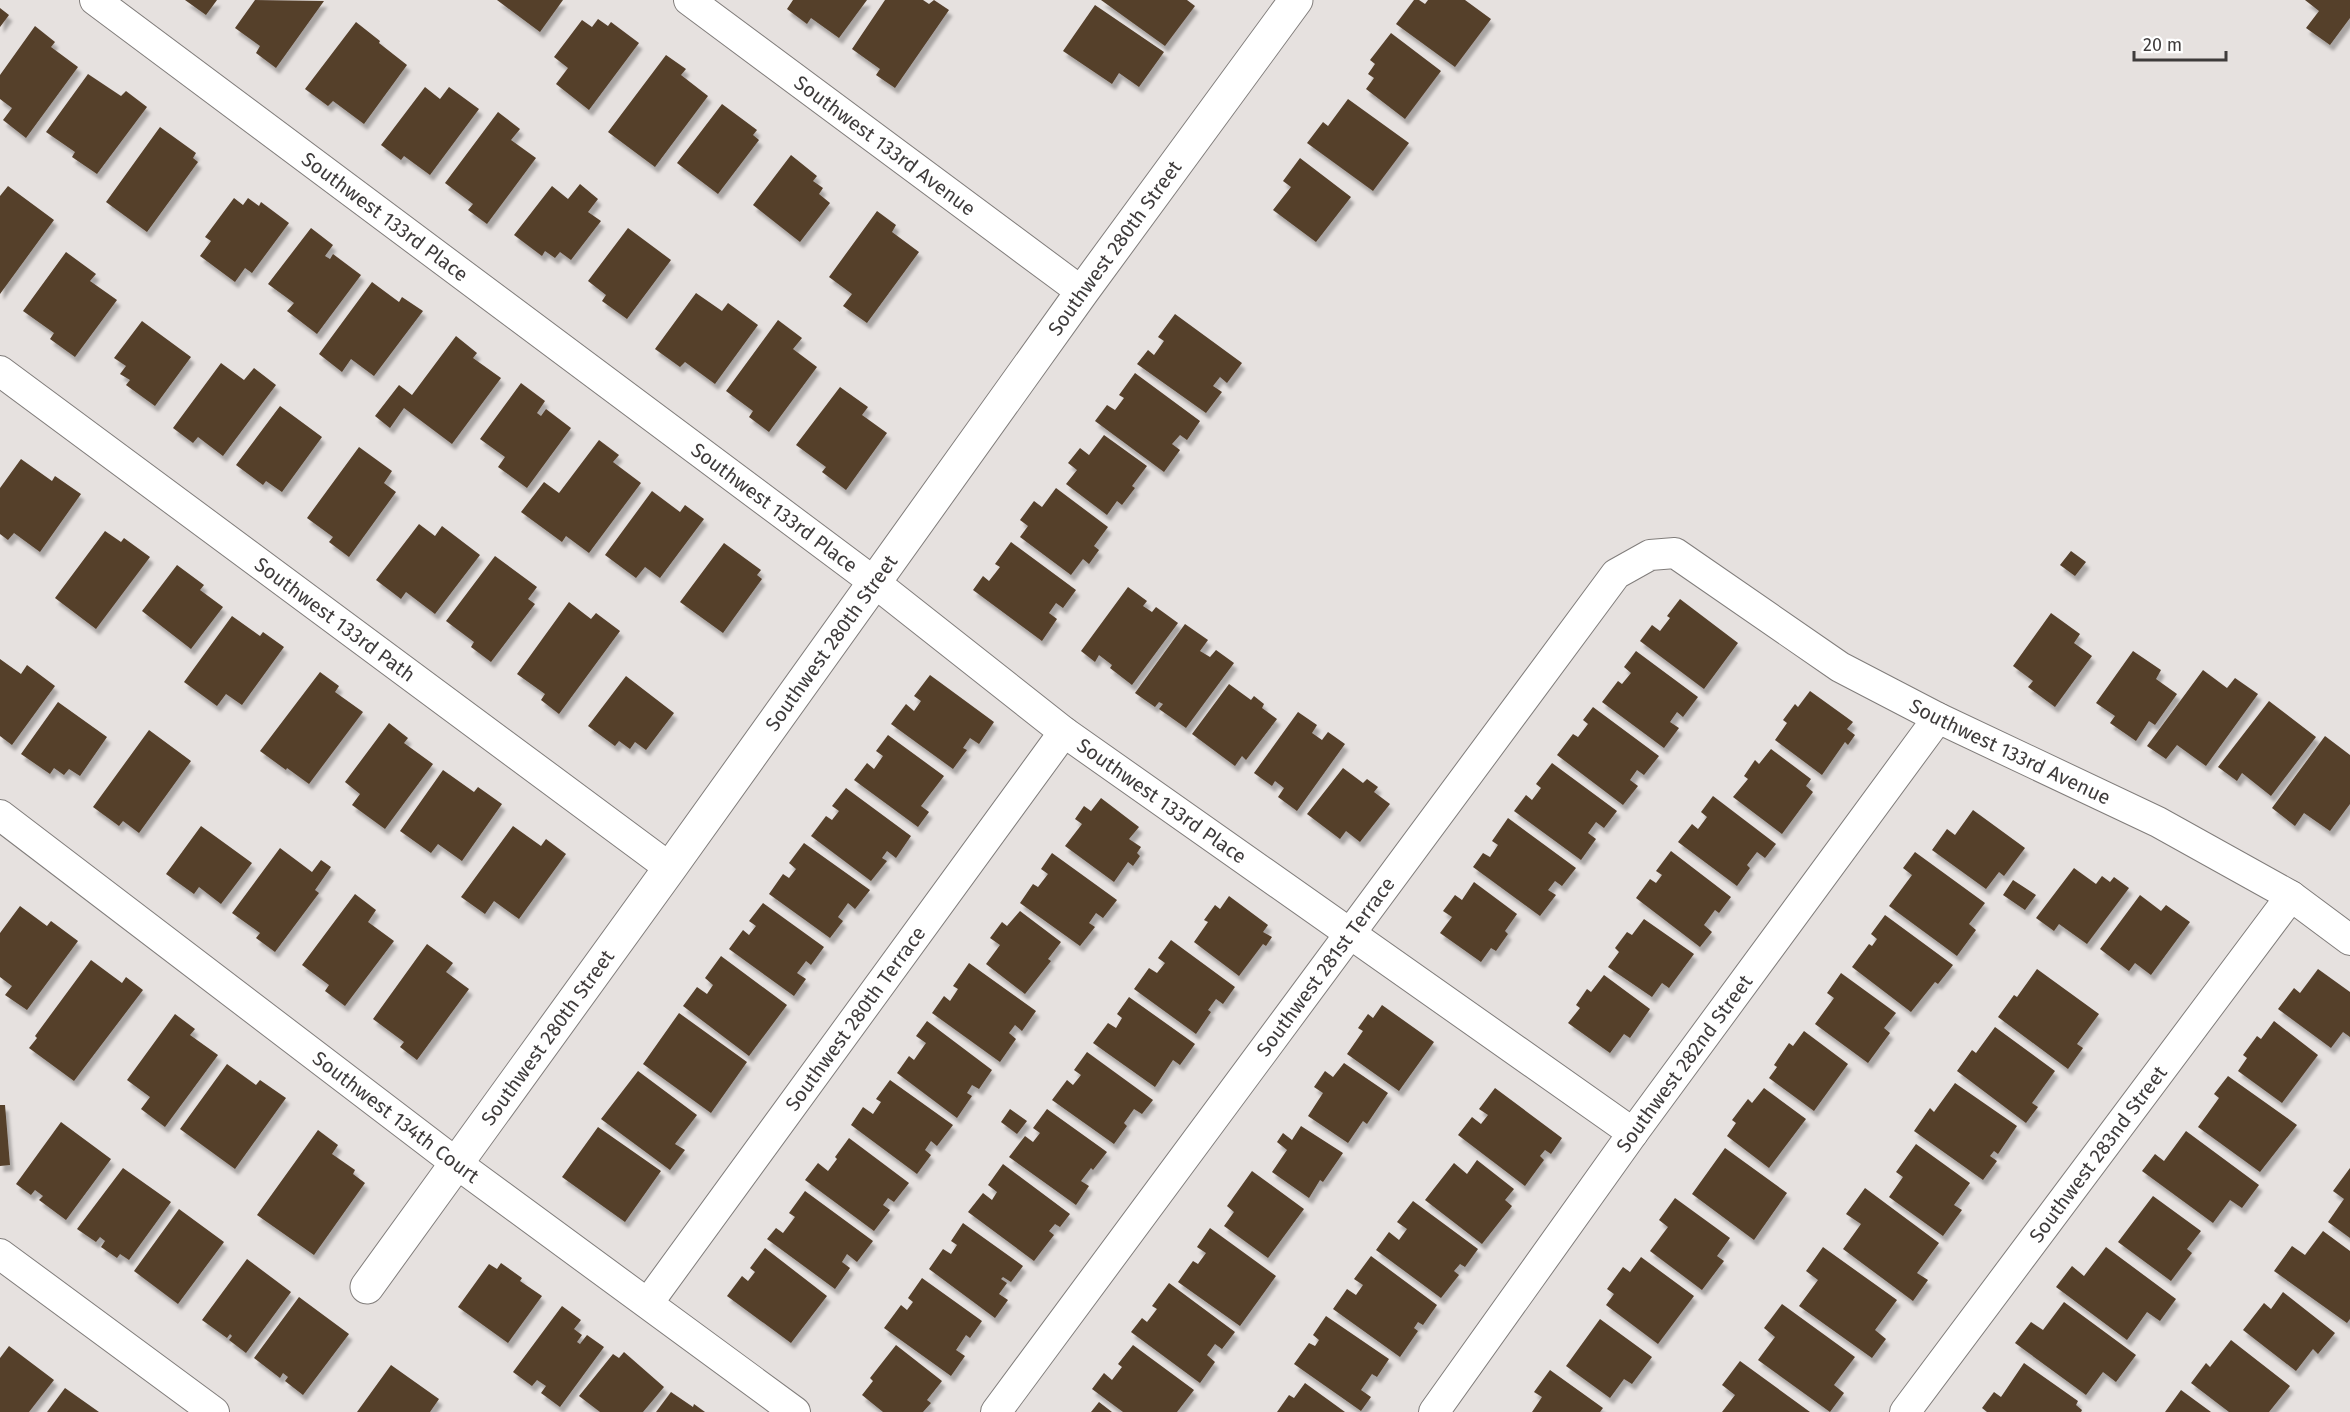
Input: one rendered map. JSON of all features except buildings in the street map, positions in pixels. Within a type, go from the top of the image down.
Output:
[{"type":"street","name":"Southwest 133rd Place","points":[[95,0],[874,582],[1064,732],[1633,1133]]},
{"type":"street","name":"Southwest 133rd Avenue","points":[[689,0],[1082,292]]},
{"type":"street","name":"Southwest 280th Street","points":[[367,1287],[1082,292],[1296,0]]},
{"type":"street","name":"Southwest 133rd Path","points":[[0,370],[670,868]]},
{"type":"street","name":"Southwest 133rd Avenue","points":[[1675,553],[1840,667],[1938,718],[2158,822],[2290,896],[2350,940]]},
{"type":"street","name":"Southwest 281st Terrace","points":[[996,1412],[1616,574],[1650,555],[1675,553]]},
{"type":"street","name":"Southwest 282nd Street","points":[[1434,1412],[1633,1133],[1938,718]]},
{"type":"street","name":"Southwest 280th Terrace","points":[[648,1303],[1064,732]]},
{"type":"street","name":"Southwest 134th Court","points":[[0,815],[456,1163],[795,1412]]},
{"type":"street","name":"Southwest 283nd Street","points":[[1905,1412],[2290,896]]},
{"type":"street","points":[[0,1254],[214,1412]]}]
